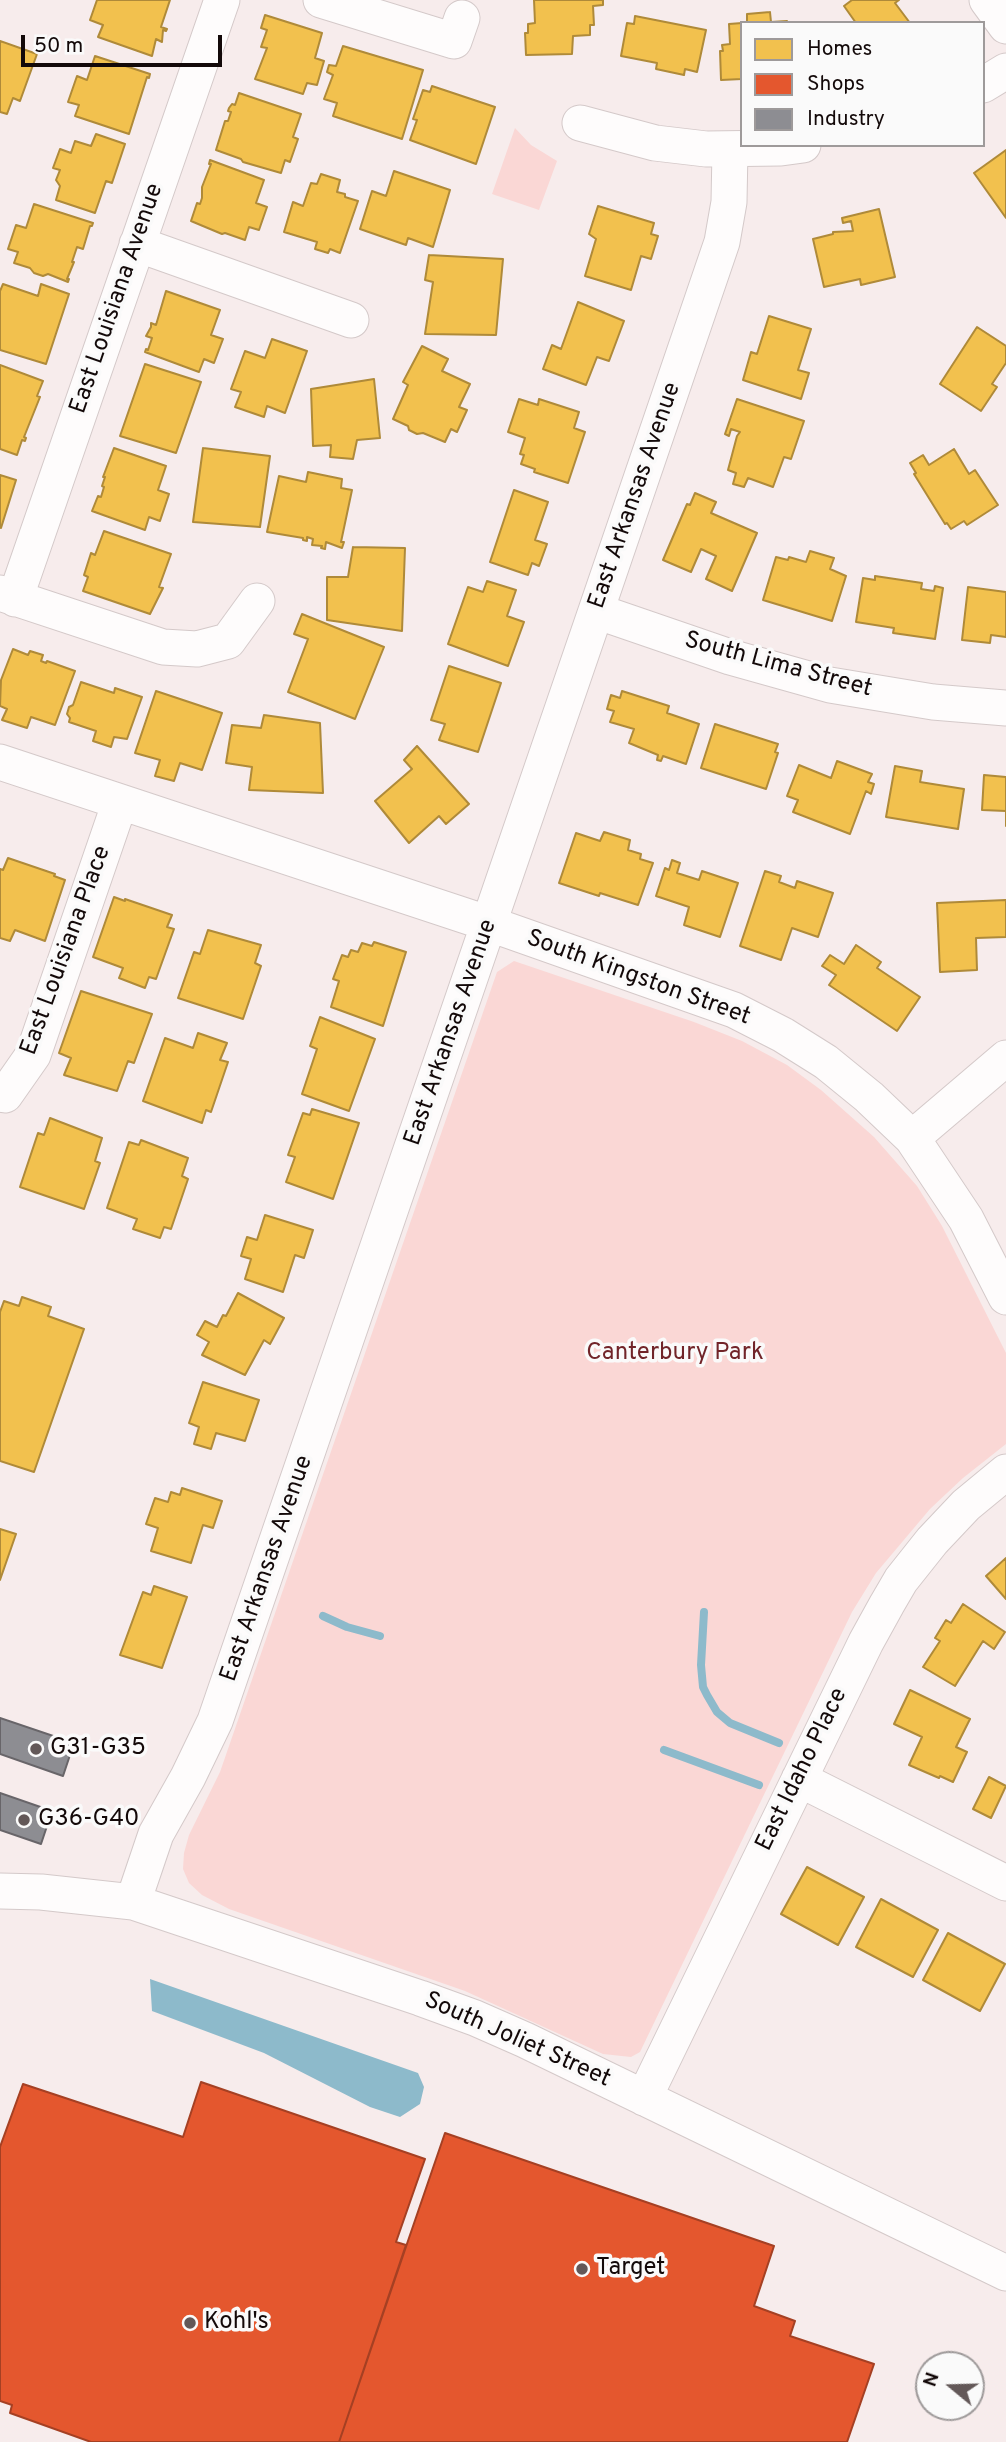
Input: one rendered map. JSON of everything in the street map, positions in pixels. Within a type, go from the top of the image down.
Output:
[{"type":"street","name":"East Louisiana Avenue","points":[[8,596],[137,244],[222,0]]},
{"type":"street","points":[[321,0],[454,41],[462,18]]},
{"type":"street","points":[[988,0],[1006,26]]},
{"type":"street","points":[[985,84],[1006,71]]},
{"type":"street","points":[[580,123],[655,143],[730,150],[774,147]]},
{"type":"street","name":"East Arkansas Avenue","points":[[133,1902],[156,1834],[215,1721],[490,924],[722,242],[729,202],[730,150]]},
{"type":"street","points":[[137,244],[351,320]]},
{"type":"street","points":[[8,596],[163,647],[197,649],[228,641],[257,601]]},
{"type":"street","name":"South Lima Street","points":[[596,611],[730,657],[830,685],[933,702],[1006,708]]},
{"type":"street","name":"South Kingston Street","points":[[0,762],[490,924],[734,1010],[783,1035],[826,1062],[869,1097],[912,1138],[966,1219],[1006,1297]]},
{"type":"street","name":"East Louisiana Place","points":[[5,1096],[33,1055],[120,802]]},
{"type":"street","points":[[912,1138],[1006,1058]]},
{"type":"street","name":"East Idaho Place","points":[[644,2098],[866,1642],[901,1580],[932,1541],[966,1505],[1006,1472]]},
{"type":"street","points":[[799,1779],[1006,1882]]},
{"type":"street","name":"South Joliet Street","points":[[0,1891],[41,1892],[133,1902],[464,2014],[525,2040],[1006,2273]]},
{"type":"green space","points":[[515,128],[531,145],[557,161],[539,210],[492,194]]},
{"type":"green space","name":"Canterbury Park","points":[[514,961],[742,1041],[787,1065],[821,1090],[874,1137],[917,1186],[942,1226],[1006,1353],[1006,1444],[963,1478],[930,1509],[876,1573],[852,1612],[640,2052],[631,2057],[603,2054],[465,1991],[229,1909],[202,1895],[189,1883],[183,1869],[189,1835],[220,1772],[497,972]]},
{"type":"water","points":[[150,1979],[418,2073],[424,2087],[420,2104],[400,2117],[370,2107],[264,2053],[152,2011]]},
{"type":"building: Homes","points":[[97,0],[170,0],[161,27],[167,29],[163,30],[162,42],[156,39],[152,56],[98,37],[103,25],[90,20]]},
{"type":"building: Homes","points":[[534,0],[603,0],[603,5],[593,6],[594,25],[590,25],[590,35],[573,36],[572,54],[526,55],[525,33],[528,33],[528,24],[535,23]]},
{"type":"building: Homes","points":[[852,0],[899,0],[895,3],[908,21],[855,21],[844,6]]},
{"type":"building: Homes","points":[[770,12],[771,21],[747,21],[747,14]]},
{"type":"building: Homes","points":[[265,15],[322,33],[315,58],[324,61],[317,85],[307,83],[303,94],[255,79],[267,48],[261,47],[267,30],[261,28]]},
{"type":"building: Homes","points":[[635,16],[706,30],[697,72],[685,69],[684,75],[656,69],[657,63],[621,56],[627,23],[634,24]]},
{"type":"building: Homes","points":[[740,23],[740,79],[721,80],[720,51],[723,51],[722,45],[730,44],[729,24]]},
{"type":"building: Homes","points":[[0,41],[37,54],[20,101],[13,98],[7,114],[0,112]]},
{"type":"building: Homes","points":[[343,46],[423,70],[402,139],[333,116],[337,103],[324,99],[333,75],[327,72],[329,65],[336,66]]},
{"type":"building: Homes","points":[[95,56],[150,74],[129,134],[75,116],[79,105],[68,102],[77,76],[87,80]]},
{"type":"building: Homes","points":[[432,86],[495,107],[476,164],[410,140],[417,120],[413,119],[423,90],[430,92]]},
{"type":"building: Homes","points":[[239,93],[301,114],[293,137],[298,139],[290,162],[285,160],[281,173],[243,162],[216,150],[225,121],[228,121],[231,112],[228,111],[229,108],[232,104],[235,105]]},
{"type":"building: Homes","points":[[96,134],[125,144],[112,183],[106,181],[95,213],[56,200],[60,186],[56,180],[60,170],[53,168],[60,149],[71,153],[75,141],[91,146]]},
{"type":"building: Homes","points":[[1006,150],[1006,218],[974,173]]},
{"type":"building: Homes","points":[[210,160],[264,180],[256,203],[267,207],[259,230],[249,227],[245,240],[191,221],[197,203],[200,204],[202,198],[202,187]]},
{"type":"building: Homes","points":[[394,171],[450,190],[433,247],[408,238],[406,245],[360,229],[372,191],[386,196]]},
{"type":"building: Homes","points":[[321,174],[340,180],[337,192],[358,201],[340,253],[330,249],[328,253],[315,249],[317,242],[284,232],[293,202],[303,206],[311,183],[317,184]]},
{"type":"building: Homes","points":[[34,204],[93,223],[83,249],[77,247],[68,282],[48,274],[43,276],[34,273],[30,268],[14,263],[18,252],[8,249],[16,225],[26,228]]},
{"type":"building: Homes","points":[[598,206],[654,223],[651,234],[658,236],[651,259],[641,256],[631,290],[585,276],[596,239],[589,234]]},
{"type":"building: Homes","points":[[879,209],[895,277],[861,285],[860,279],[824,287],[813,239],[833,232],[853,231],[851,221],[843,223],[842,218]]},
{"type":"building: Homes","points":[[429,255],[503,259],[496,335],[425,334],[433,282],[425,280]]},
{"type":"building: Homes","points":[[3,284],[38,296],[41,284],[69,294],[46,364],[0,350],[0,291]]},
{"type":"building: Homes","points":[[166,291],[220,310],[211,335],[223,339],[214,363],[204,359],[199,372],[145,352],[152,338],[146,336],[151,323],[156,325]]},
{"type":"building: Homes","points":[[578,302],[624,321],[609,361],[597,357],[586,385],[543,369],[552,345],[561,349]]},
{"type":"building: Homes","points":[[769,316],[811,329],[798,370],[809,373],[801,399],[743,380],[751,352],[757,354]]},
{"type":"building: Homes","points":[[977,327],[1006,346],[1006,363],[992,384],[997,387],[981,411],[940,384]]},
{"type":"building: Homes","points":[[272,339],[307,351],[285,413],[267,406],[264,417],[235,407],[241,392],[231,389],[245,351],[265,358]]},
{"type":"building: Homes","points":[[422,346],[448,359],[442,371],[470,384],[459,407],[467,410],[457,432],[451,429],[445,442],[423,433],[417,434],[393,419],[408,385],[403,382]]},
{"type":"building: Homes","points":[[145,364],[201,382],[176,453],[120,436]]},
{"type":"building: Homes","points":[[0,365],[43,381],[37,396],[40,397],[24,437],[25,441],[22,440],[17,455],[0,449]]},
{"type":"building: Homes","points":[[374,379],[380,438],[357,440],[353,459],[330,457],[331,445],[313,446],[311,389]]},
{"type":"building: Homes","points":[[519,399],[538,405],[539,399],[579,412],[574,428],[585,432],[568,483],[534,472],[535,469],[521,464],[524,455],[520,454],[525,438],[508,432]]},
{"type":"building: Homes","points":[[737,399],[804,421],[791,459],[784,457],[773,487],[748,478],[744,487],[733,484],[736,473],[728,470],[740,432],[731,429],[729,436],[725,434]]},
{"type":"building: Homes","points":[[114,448],[166,466],[158,490],[169,494],[160,521],[149,517],[145,530],[92,511],[98,496],[101,497],[103,477]]},
{"type":"building: Homes","points":[[203,448],[270,456],[260,527],[193,522]]},
{"type":"building: Homes","points":[[954,449],[969,474],[975,470],[998,505],[967,525],[964,521],[951,529],[945,524],[910,463],[923,455],[929,465]]},
{"type":"building: Homes","points":[[308,472],[342,479],[341,488],[352,490],[342,548],[326,542],[325,549],[312,545],[313,539],[307,537],[307,541],[267,532],[279,476],[306,482]]},
{"type":"building: Homes","points":[[0,475],[16,480],[1,528],[0,527]]},
{"type":"building: Homes","points":[[514,490],[548,502],[535,540],[547,544],[539,566],[532,563],[528,575],[490,562]]},
{"type":"building: Homes","points":[[695,493],[716,502],[711,513],[757,533],[732,591],[706,579],[716,556],[701,549],[691,572],[663,560],[687,504],[690,505]]},
{"type":"building: Homes","points":[[104,531],[171,554],[159,587],[163,588],[150,614],[83,591],[88,577],[84,575],[91,553],[95,555]]},
{"type":"building: Homes","points":[[353,547],[405,548],[402,631],[327,620],[327,577],[348,577]]},
{"type":"building: Homes","points":[[810,551],[834,558],[830,569],[846,576],[832,621],[763,600],[776,557],[788,560],[789,557],[806,562]]},
{"type":"building: Homes","points":[[875,576],[922,583],[921,589],[934,591],[935,586],[943,588],[935,639],[893,633],[894,628],[856,622],[863,578],[875,580]]},
{"type":"building: Homes","points":[[487,581],[516,590],[507,616],[524,622],[508,666],[448,644],[468,587],[483,592]]},
{"type":"building: Homes","points":[[968,587],[1006,592],[1006,637],[991,635],[990,643],[962,640]]},
{"type":"building: Homes","points":[[302,614],[384,647],[355,719],[288,692],[308,639],[294,634]]},
{"type":"building: Homes","points":[[13,649],[28,655],[30,651],[43,655],[41,661],[75,671],[55,725],[31,717],[27,728],[2,720],[7,709],[0,706],[1,680]]},
{"type":"building: Homes","points":[[449,666],[501,683],[478,752],[439,740],[445,724],[431,720]]},
{"type":"building: Homes","points":[[81,682],[114,693],[115,688],[142,697],[127,739],[114,737],[111,747],[93,741],[96,731],[69,722],[69,707],[73,705]]},
{"type":"building: Homes","points":[[156,691],[222,713],[202,770],[180,763],[174,781],[155,776],[160,760],[135,753]]},
{"type":"building: Homes","points":[[622,691],[669,706],[667,713],[699,724],[686,764],[663,756],[661,761],[657,760],[658,755],[629,743],[634,729],[610,722],[614,711],[607,709],[611,695],[620,698]]},
{"type":"building: Homes","points":[[264,715],[320,723],[323,793],[249,790],[252,767],[226,763],[232,725],[261,728]]},
{"type":"building: Homes","points":[[715,724],[778,744],[775,752],[778,753],[766,789],[701,768]]},
{"type":"building: Homes","points":[[417,746],[469,804],[446,824],[439,816],[409,843],[375,801],[412,769],[404,760]]},
{"type":"building: Homes","points":[[837,761],[872,774],[868,782],[874,784],[871,794],[866,791],[850,834],[793,812],[798,800],[787,796],[799,765],[831,778]]},
{"type":"building: Homes","points":[[895,766],[922,771],[920,782],[964,789],[958,829],[886,817]]},
{"type":"building: Homes","points":[[984,775],[1006,777],[1006,811],[982,810]]},
{"type":"building: Homes","points":[[604,832],[630,840],[628,850],[641,854],[640,859],[653,863],[638,905],[559,883],[576,833],[600,841]]},
{"type":"building: Homes","points":[[8,858],[65,880],[45,941],[15,930],[10,941],[0,938],[0,869],[3,870]]},
{"type":"building: Homes","points":[[672,860],[680,863],[677,873],[699,880],[702,871],[738,883],[720,937],[684,925],[689,907],[656,896],[665,868],[669,870]]},
{"type":"building: Homes","points":[[765,871],[781,876],[779,882],[795,888],[797,881],[833,893],[818,937],[792,928],[781,960],[740,946]]},
{"type":"building: Homes","points":[[114,897],[172,915],[167,927],[174,929],[156,979],[149,977],[145,988],[119,978],[123,968],[93,957]]},
{"type":"building: Homes","points":[[1006,900],[1006,937],[976,938],[977,970],[940,972],[937,903]]},
{"type":"building: Homes","points":[[208,930],[261,945],[255,963],[261,966],[243,1019],[178,998],[194,952],[200,954]]},
{"type":"building: Homes","points":[[374,942],[406,952],[383,1026],[331,1007],[339,981],[333,979],[342,955],[348,957],[351,950],[358,952],[362,943],[372,946]]},
{"type":"building: Homes","points":[[856,945],[881,962],[877,968],[920,997],[897,1031],[829,985],[836,975],[822,966],[830,955],[844,964]]},
{"type":"building: Homes","points":[[81,991],[152,1014],[134,1063],[128,1061],[117,1091],[64,1075],[71,1058],[59,1053]]},
{"type":"building: Homes","points":[[320,1017],[375,1039],[349,1111],[302,1094],[317,1049],[310,1046]]},
{"type":"building: Homes","points":[[198,1033],[227,1043],[220,1060],[228,1062],[211,1112],[206,1110],[202,1123],[143,1101],[165,1038],[193,1048]]},
{"type":"building: Homes","points":[[312,1109],[359,1123],[333,1199],[286,1182],[295,1157],[288,1155],[303,1113],[310,1115]]},
{"type":"building: Homes","points":[[50,1118],[102,1138],[95,1161],[100,1163],[84,1209],[20,1187],[38,1133],[44,1135]]},
{"type":"building: Homes","points":[[141,1140],[188,1158],[182,1176],[188,1179],[171,1229],[164,1227],[160,1238],[133,1229],[137,1219],[107,1208],[129,1142],[139,1145]]},
{"type":"building: Homes","points":[[265,1215],[313,1230],[304,1258],[295,1255],[283,1292],[245,1279],[251,1259],[241,1256],[247,1237],[257,1240]]},
{"type":"building: Homes","points":[[238,1293],[284,1318],[270,1344],[264,1340],[245,1375],[202,1355],[209,1342],[197,1335],[205,1321],[217,1327]]},
{"type":"building: Homes","points":[[22,1297],[51,1307],[48,1316],[84,1329],[34,1472],[0,1461],[0,1312],[4,1301],[19,1306]]},
{"type":"building: Homes","points":[[203,1382],[259,1400],[245,1441],[216,1433],[211,1449],[194,1444],[199,1427],[189,1423]]},
{"type":"building: Homes","points":[[182,1488],[222,1501],[213,1528],[203,1525],[191,1563],[151,1551],[158,1528],[146,1524],[155,1498],[168,1502],[171,1492],[180,1495]]},
{"type":"building: Homes","points":[[0,1529],[16,1534],[0,1580]]},
{"type":"building: Homes","points":[[1006,1558],[1006,1599],[986,1576]]},
{"type":"building: Homes","points":[[154,1586],[187,1597],[162,1668],[120,1655],[143,1592],[151,1595]]},
{"type":"building: Homes","points":[[963,1604],[1005,1632],[994,1649],[983,1641],[955,1686],[923,1667],[940,1641],[935,1638],[946,1620],[951,1623]]},
{"type":"building: Homes","points":[[910,1690],[970,1719],[956,1747],[967,1752],[953,1782],[909,1765],[922,1737],[894,1724]]},
{"type":"building: Homes","points":[[989,1777],[1006,1786],[991,1818],[973,1809]]},
{"type":"building: Homes","points":[[807,1867],[864,1897],[838,1945],[781,1914]]},
{"type":"building: Homes","points":[[881,1899],[938,1930],[913,1977],[856,1947]]},
{"type":"building: Homes","points":[[948,1933],[1005,1964],[980,2011],[923,1980]]},
{"type":"building: Shops","name":"Kohl's","points":[[201,2082],[425,2159],[396,2242],[406,2245],[339,2442],[91,2442],[10,2413],[12,2405],[0,2401],[0,2147],[23,2084],[183,2137]]},
{"type":"building: Shops","name":"Target","points":[[445,2133],[774,2246],[754,2306],[795,2321],[790,2336],[874,2364],[847,2442],[339,2442]]},
{"type":"building: Industry","name":"G31-G35","points":[[0,1718],[74,1743],[63,1776],[0,1754]]},
{"type":"building: Industry","name":"G36-G40","points":[[0,1793],[52,1811],[41,1844],[0,1830]]},
{"type":"waterway","points":[[704,1612],[701,1665],[703,1687],[707,1695],[717,1712],[730,1723],[779,1743]]},
{"type":"waterway","points":[[323,1616],[347,1627],[380,1636]]},
{"type":"waterway","points":[[664,1750],[759,1785]]},
{"type":"place","name":"G31-G35","points":[[36,1749]]},
{"type":"place","name":"G36-G40","points":[[24,1820]]},
{"type":"place","name":"Target","points":[[582,2269]]},
{"type":"place","name":"Kohl's","points":[[190,2323]]}]
